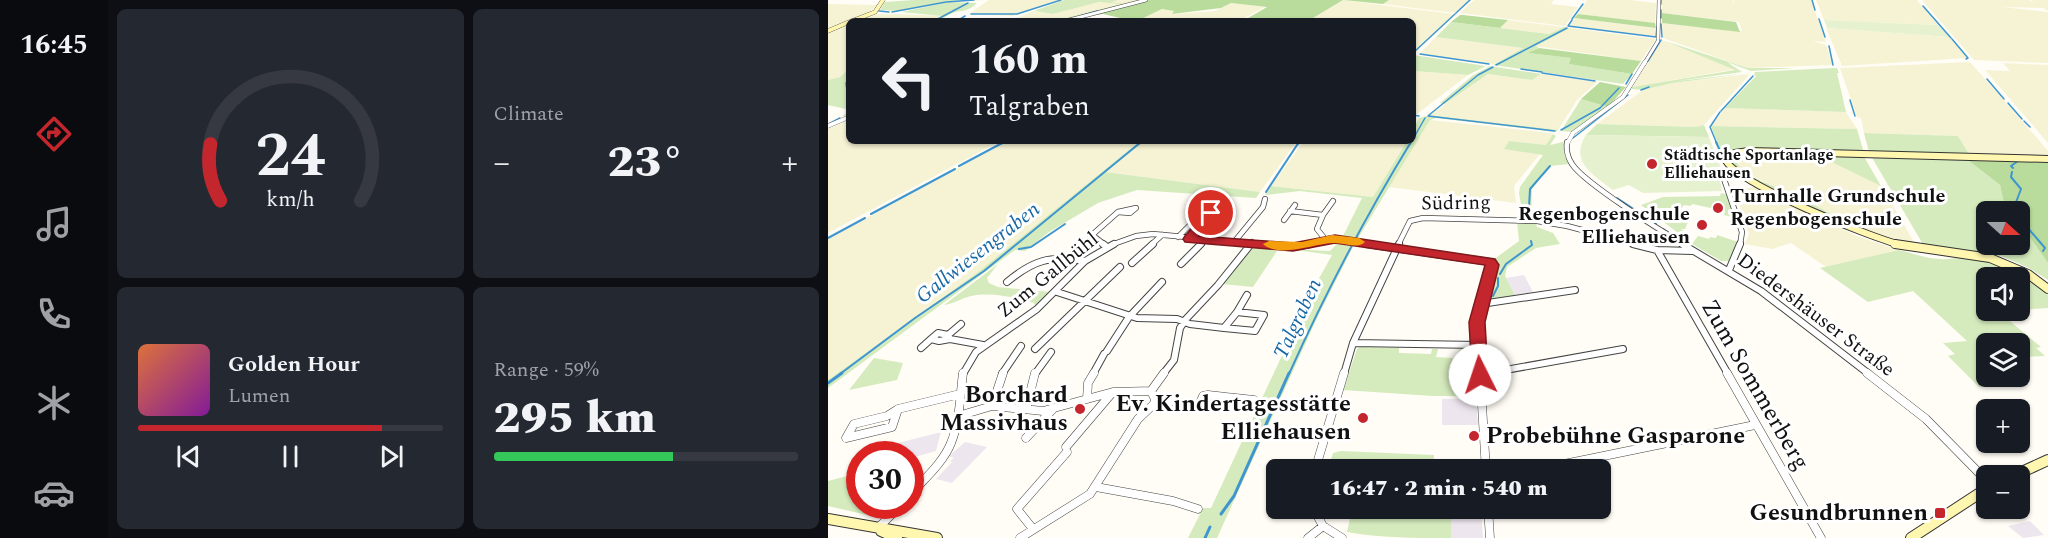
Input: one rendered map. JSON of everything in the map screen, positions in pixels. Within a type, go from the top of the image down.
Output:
[{"type":"street","points":[[861,18],[875,12],[884,0]]},
{"type":"street","points":[[1077,18],[1146,0]]},
{"type":"street","name":"Diedershäuser Straße","points":[[1659,0],[1658,41],[1623,97],[1567,141],[1567,155],[1572,164],[1588,180],[1694,251],[1730,270],[1761,291],[1926,419],[1976,470]]},
{"type":"street","points":[[828,31],[846,24]]},
{"type":"street","points":[[828,126],[846,118]]},
{"type":"street","points":[[2048,159],[1749,151],[1735,153],[1727,159],[1727,164],[1731,169],[1868,235],[1923,251],[1975,254],[1996,258],[2025,271],[2048,289]]},
{"type":"street","points":[[1730,270],[1742,240],[1742,232],[1724,174],[1731,169]]},
{"type":"street","points":[[1235,241],[1263,207],[1265,199]]},
{"type":"street","points":[[1325,239],[1317,229],[1333,201]]},
{"type":"street","points":[[1284,220],[1295,205]]},
{"type":"street","points":[[1290,211],[1323,215]]},
{"type":"street","points":[[1107,247],[1092,236],[1118,212]]},
{"type":"street","points":[[1178,237],[1201,214],[1211,213],[1212,215],[1190,239]]},
{"type":"street","name":"Südring","points":[[1318,459],[1353,343],[1410,221],[1423,218],[1552,223],[1657,250],[1694,251]]},
{"type":"street","points":[[1132,263],[1162,235]]},
{"type":"street","name":"Zum Gallbühl","points":[[924,479],[947,452],[953,437],[963,372],[967,363],[983,345],[1037,309],[1057,292],[1085,261],[1107,247],[1136,236],[1162,235],[1302,246],[1325,239],[1396,247]]},
{"type":"street","points":[[1181,264],[1205,240]]},
{"type":"street","points":[[1151,392],[1174,360],[1180,328],[1184,322],[1218,285],[1252,242]]},
{"type":"street","points":[[1396,247],[1491,263],[1477,322],[1485,459]]},
{"type":"street","name":"Zum Sommerberg","points":[[1657,250],[1821,538]]},
{"type":"street","points":[[1007,282],[1021,270],[1044,257],[1085,261]]},
{"type":"street","points":[[1035,349],[1120,267]]},
{"type":"street","points":[[1087,399],[1088,383],[1105,352],[1129,317],[1162,282]]},
{"type":"street","points":[[1481,304],[1575,290]]},
{"type":"street","points":[[1057,292],[1129,317],[1151,320],[1177,319],[1184,322],[1255,331],[1264,315],[1237,312]]},
{"type":"street","points":[[1224,328],[1237,312],[1247,294]]},
{"type":"street","points":[[921,348],[931,339],[939,341],[949,337],[962,324]]},
{"type":"street","points":[[949,337],[983,345]]},
{"type":"street","points":[[1353,343],[1478,345]]},
{"type":"street","name":"Zum Gallbühl","points":[[992,406],[998,382],[1006,364],[1021,346]]},
{"type":"street","points":[[1480,375],[1623,349]]},
{"type":"street","points":[[1026,409],[1030,387],[1038,366],[1051,352]]},
{"type":"street","points":[[958,416],[992,406],[1053,409],[1113,392],[1151,392]]},
{"type":"street","points":[[1033,529],[1017,509],[1113,392]]},
{"type":"street","points":[[1151,392],[1155,399]]},
{"type":"street","points":[[898,409],[892,427],[846,438],[854,424],[887,416],[898,409],[960,394]]},
{"type":"street","points":[[1198,406],[1203,396],[1208,394],[1254,400]]},
{"type":"street","points":[[1155,399],[1220,408],[1226,397]]},
{"type":"street","points":[[1020,538],[1090,494],[1138,419],[1150,410],[1155,399]]},
{"type":"street","points":[[1026,438],[1053,409]]},
{"type":"street","points":[[1588,459],[1755,425]]},
{"type":"street","points":[[2030,468],[2048,460]]},
{"type":"street","points":[[1096,487],[1173,501],[1198,508]]},
{"type":"street","points":[[1911,538],[1976,496]]},
{"type":"street","points":[[828,519],[937,538]]},
{"type":"street","points":[[877,529],[887,519]]},
{"type":"street","points":[[1319,519],[1323,526],[1342,538]]},
{"type":"street","points":[[1489,519],[1490,538]]},
{"type":"street","points":[[1308,538],[1323,526]]},
{"type":"street","points":[[877,529],[897,538]]},
{"type":"shaded area","points":[[989,0],[1060,0],[1013,16],[969,14]]},
{"type":"shaded area","points":[[1142,0],[1067,18],[1018,18],[1035,11],[1053,14],[1094,3]]},
{"type":"shaded area","points":[[1343,0],[1454,14],[1416,51],[1416,18],[1313,18]]},
{"type":"shaded area","points":[[1389,0],[1469,0],[1455,13],[1383,4]]},
{"type":"shaded area","points":[[1474,0],[1554,0],[1551,4],[1578,7],[1565,26],[1460,13]]},
{"type":"shaded area","points":[[1587,0],[1630,0],[1656,3],[1655,23],[1578,14]]},
{"type":"shaded area","points":[[1662,0],[1733,0],[1734,5],[1734,0],[1811,0],[1826,42],[1813,41],[1826,45],[1833,65],[1748,68],[1663,38],[1662,23],[1742,31],[1739,22],[1662,13]]},
{"type":"shaded area","points":[[1816,0],[1917,0],[1938,25],[1824,20]]},
{"type":"shaded area","points":[[1922,0],[2029,0],[2034,3],[2031,0],[2048,0],[2048,11],[2043,8],[2003,7],[2048,12],[2048,63],[1974,60]]},
{"type":"shaded area","points":[[1231,3],[1265,7],[1245,18],[1143,18],[1162,9],[1175,11],[1172,14],[1215,11]]},
{"type":"shaded area","points":[[828,4],[877,5],[867,14],[857,18],[846,18],[846,22],[828,29]]},
{"type":"shaded area","points":[[878,14],[944,16],[940,18],[865,18]]},
{"type":"shaded area","points":[[1574,18],[1656,28],[1656,37],[1570,26]]},
{"type":"shaded area","points":[[1508,20],[1564,27],[1549,34],[1500,28]]},
{"type":"shaded area","points":[[846,25],[846,72],[840,77],[828,80],[828,32]]},
{"type":"shaded area","points":[[1570,28],[1656,39],[1641,61],[1535,46]]},
{"type":"shaded area","points":[[1826,28],[1949,37],[1967,58],[1842,66]]},
{"type":"shaded area","points":[[1436,37],[1524,48],[1494,64],[1419,54]]},
{"type":"shaded area","points":[[1662,40],[1696,53],[1736,69],[1632,87]]},
{"type":"shaded area","points":[[1970,62],[2048,151],[2048,156],[1969,154],[1958,136],[1864,133],[1861,118],[1857,117],[1840,68]]},
{"type":"shaded area","points":[[2003,63],[2048,65],[2048,143],[1985,70],[2010,71]]},
{"type":"shaded area","points":[[1416,71],[1468,75],[1417,114]]},
{"type":"shaded area","points":[[1488,74],[1532,80],[1541,74],[1597,82],[1577,100],[1558,130],[1430,115]]},
{"type":"shaded area","points":[[1750,74],[1704,125],[1695,127],[1597,124],[1643,90],[1673,83]]},
{"type":"shaded area","points":[[1725,108],[1846,112],[1857,129],[1711,126]]},
{"type":"shaded area","points":[[1430,120],[1553,134],[1546,145],[1509,141],[1505,149],[1540,154],[1514,186],[1516,203],[1388,187]]},
{"type":"shaded area","points":[[846,121],[846,144],[994,144],[828,233],[828,129]]},
{"type":"shaded area","points":[[1002,144],[1136,144],[978,272],[828,380],[828,239]]},
{"type":"shaded area","points":[[1141,144],[1295,144],[1260,192],[1105,172]]},
{"type":"shaded area","points":[[1302,144],[1405,144],[1373,197],[1271,186]]},
{"type":"shaded area","points":[[1752,155],[1821,157],[1881,186],[1883,190],[1881,194],[1890,200],[1916,246],[1871,233],[1742,171],[1738,167],[1737,159]]},
{"type":"shaded area","points":[[1756,187],[1857,236],[1899,250],[1826,267],[1791,243],[1772,249],[1745,244],[1749,234],[1735,190]]},
{"type":"shaded area","points":[[1524,275],[1533,292],[1515,295],[1506,278]]},
{"type":"shaded area","points":[[1442,399],[1476,399],[1478,425],[1442,425]]},
{"type":"shaded area","points":[[941,432],[936,451],[924,454],[924,441],[906,441]]},
{"type":"shaded area","points":[[965,442],[987,447],[952,483],[936,479],[952,462],[950,461],[954,458],[949,456]]},
{"type":"shaded area","points":[[1451,519],[1482,519],[1483,538],[1451,538]]},
{"type":"shaded area","points":[[2030,521],[2044,535],[2023,538],[2008,526]]},
{"type":"green space","points":[[985,0],[948,1],[897,11],[880,10],[885,2]]},
{"type":"green space","points":[[1064,0],[1118,0],[1111,2],[1125,4],[1134,2],[1073,18],[1066,18],[1121,4],[1099,2],[1053,14],[1035,11],[1014,18]]},
{"type":"green space","points":[[1148,0],[1343,0],[1313,18],[1248,18],[1267,7],[1231,3],[1221,8],[1172,14],[1174,11],[1162,9],[1143,18],[1120,18],[1103,14],[1077,18]]},
{"type":"green space","points":[[1343,0],[1389,0],[1383,4]]},
{"type":"green space","points":[[949,2],[977,3],[969,9],[944,18],[901,12]]},
{"type":"green space","points":[[1662,13],[1736,22],[1740,32],[1662,23]]},
{"type":"green space","points":[[1578,14],[1655,23],[1656,28],[1574,18]]},
{"type":"green space","points":[[1460,15],[1508,20],[1500,28],[1451,22]]},
{"type":"green space","points":[[1824,20],[1938,25],[1949,37],[1827,28]]},
{"type":"green space","points":[[1451,22],[1549,34],[1564,27],[1570,28],[1536,46],[1539,48],[1529,53],[1571,58],[1570,64],[1632,74],[1623,84],[1493,65],[1523,48],[1436,37]]},
{"type":"green space","points":[[1665,41],[1748,68],[1795,68],[1751,71],[1727,62],[1742,72],[1677,81],[1751,73],[1673,83],[1643,90],[1632,89],[1632,87],[1735,70]]},
{"type":"green space","points":[[1539,48],[1641,61],[1632,74],[1569,64],[1571,58],[1528,53]]},
{"type":"green space","points":[[1416,55],[1486,66],[1468,75],[1416,71]]},
{"type":"green space","points":[[1490,66],[1541,74],[1532,80],[1488,74],[1445,104],[1440,103],[1472,76]]},
{"type":"green space","points":[[1837,68],[1846,112],[1725,108],[1756,76],[1755,72]]},
{"type":"green space","points":[[846,72],[846,109],[828,105],[828,80],[840,77]]},
{"type":"green space","points":[[1600,82],[1626,87],[1608,107],[1581,99]]},
{"type":"green space","points":[[1581,99],[1608,107],[1572,132],[1561,131]]},
{"type":"green space","points":[[1430,115],[1558,130],[1555,132],[1436,118],[1430,120],[1416,143],[1416,124],[1419,118]]},
{"type":"green space","points":[[1597,124],[1695,127],[1704,125],[1709,137],[1586,135]]},
{"type":"green space","points":[[1711,126],[1857,129],[1864,153],[1721,152]]},
{"type":"green space","points":[[1864,133],[1958,136],[1969,154],[1869,152]]},
{"type":"green space","points":[[1553,134],[1556,136],[1550,145],[1563,142],[1565,155],[1570,164],[1549,166],[1532,189],[1531,217],[1523,217],[1520,187],[1543,155],[1504,149],[1509,141],[1546,145]]},
{"type":"green space","name":"Städtische Sportanlage Elliehausen","points":[[1586,135],[1709,137],[1720,165],[1718,172],[1722,191],[1643,193],[1629,185],[1613,190],[1591,173],[1582,160],[1581,144]]},
{"type":"green space","points":[[1136,144],[1141,144],[1105,172],[1260,192],[1256,198],[1137,190],[1098,203],[1049,232],[1025,251],[1015,250],[828,388],[828,380],[978,272]]},
{"type":"green space","points":[[1405,144],[1415,144],[1357,240],[1342,238],[1362,198],[1300,191],[1265,195],[1271,186],[1373,197]]},
{"type":"green space","points":[[1738,154],[1863,155],[1881,186],[1821,157],[1752,155],[1740,157],[1737,162],[1746,173],[1761,181],[1792,193],[1855,226],[1906,244],[1924,246],[1871,156],[1964,157],[2000,185],[2004,201],[1976,201],[1976,252],[1927,250],[1871,235],[1742,174],[1731,166],[1729,160]]},
{"type":"green space","points":[[1964,157],[2048,160],[2048,263],[2030,238],[2030,201],[2004,201],[2000,185]]},
{"type":"green space","points":[[1721,193],[1729,195],[1736,218],[1724,215],[1725,211],[1692,204],[1691,206],[1684,205],[1680,210],[1691,214],[1689,220],[1685,219],[1688,222],[1685,229],[1681,229],[1684,231],[1682,236],[1641,205],[1663,197],[1720,196]]},
{"type":"green space","points":[[1517,222],[1536,223],[1537,227],[1553,233],[1560,244],[1536,248],[1507,267],[1505,276],[1516,297],[1490,300],[1488,298],[1497,264],[1493,260],[1519,241]]},
{"type":"green space","points":[[1717,235],[1738,242],[1729,261],[1721,261],[1692,244],[1698,236],[1709,239],[1710,237],[1716,238]]},
{"type":"green space","points":[[2030,238],[2048,263],[2048,280],[2030,267],[1996,255],[2030,255]]},
{"type":"green space","points":[[1335,241],[1355,243],[1317,318],[1217,538],[1188,538],[1203,508],[1211,508],[1311,293],[1332,255],[1288,249],[1330,251],[1336,245],[1333,243]]},
{"type":"green space","points":[[1259,245],[1275,248],[1274,250],[1277,251],[1253,287],[1222,284],[1246,253]]},
{"type":"green space","points":[[1899,250],[1935,259],[1969,257],[2002,264],[2008,267],[1976,267],[1976,321],[2010,321],[2024,333],[1976,333],[1976,384],[1948,356],[1955,354],[1943,343],[1967,341],[1913,291],[1868,302],[1820,268]]},
{"type":"green space","points":[[998,264],[987,278],[989,283],[998,287],[1051,292],[1035,306],[1034,303],[1019,299],[987,295],[971,296],[944,305]]},
{"type":"green space","points":[[2030,279],[2048,295],[2048,308],[2030,309]]},
{"type":"green space","points":[[2030,338],[2041,347],[2036,348],[2045,356],[2030,357]]},
{"type":"green space","points":[[1360,347],[1399,348],[1399,353],[1431,354],[1432,349],[1438,349],[1436,357],[1454,358],[1460,349],[1473,349],[1476,396],[1433,396],[1343,390],[1357,349]]},
{"type":"green space","points":[[874,358],[903,363],[897,380],[849,390]]},
{"type":"green space","points":[[1341,451],[1434,455],[1434,459],[1331,459],[1333,453]]},
{"type":"green space","points":[[846,476],[846,510],[828,506],[828,481]]},
{"type":"green space","points":[[1350,519],[1451,519],[1451,538],[1385,537],[1347,532]]},
{"type":"waterway","points":[[892,12],[946,2],[974,0]]},
{"type":"waterway","points":[[971,14],[1017,14],[1061,0]]},
{"type":"waterway","points":[[1456,13],[1470,0]]},
{"type":"waterway","points":[[1812,0],[1815,10]]},
{"type":"waterway","points":[[940,18],[968,3]]},
{"type":"waterway","name":"Talgraben","points":[[1572,19],[1583,4]]},
{"type":"waterway","points":[[1923,6],[1951,38]]},
{"type":"waterway","points":[[1661,10],[1661,18]]},
{"type":"waterway","points":[[879,11],[889,12]]},
{"type":"waterway","points":[[1080,16],[1097,11]]},
{"type":"waterway","points":[[1416,50],[1455,14]]},
{"type":"waterway","points":[[1819,19],[1825,37]]},
{"type":"waterway","points":[[1572,20],[1568,26],[1656,37],[1657,27]]},
{"type":"waterway","points":[[1661,24],[1662,37]]},
{"type":"waterway","name":"Talgraben","points":[[1496,65],[1567,28]]},
{"type":"waterway","points":[[1952,39],[1968,58],[1966,59]]},
{"type":"waterway","points":[[1648,61],[1661,40]]},
{"type":"waterway","points":[[1829,46],[1833,65]]},
{"type":"waterway","points":[[1420,54],[1489,64]]},
{"type":"waterway","name":"Talgraben","points":[[1429,115],[1478,75],[1493,67]]},
{"type":"waterway","points":[[1521,69],[1542,72]]},
{"type":"waterway","points":[[1542,73],[1595,81]]},
{"type":"waterway","points":[[1626,84],[1632,74]]},
{"type":"waterway","points":[[1721,111],[1753,76]]},
{"type":"waterway","points":[[1987,79],[2004,99]]},
{"type":"waterway","points":[[1629,91],[1631,87]]},
{"type":"waterway","points":[[1641,90],[1649,87]]},
{"type":"waterway","points":[[1561,130],[1600,108],[1619,88]]},
{"type":"waterway","points":[[1573,138],[1628,95]]},
{"type":"waterway","points":[[1850,100],[1855,116]]},
{"type":"waterway","points":[[2008,103],[2022,119]]},
{"type":"waterway","points":[[1717,144],[1710,127],[1720,112]]},
{"type":"waterway","points":[[1428,116],[1555,131]]},
{"type":"waterway","points":[[828,124],[840,118]]},
{"type":"waterway","name":"Talgraben","points":[[1416,134],[1425,118]]},
{"type":"waterway","points":[[2024,121],[2030,127]]},
{"type":"waterway","points":[[1716,142],[1721,153]]},
{"type":"waterway","points":[[959,166],[1000,144]]},
{"type":"waterway","name":"Gallwiesengraben","points":[[840,374],[915,318],[984,271],[1139,144]]},
{"type":"waterway","points":[[1266,192],[1298,144]]},
{"type":"waterway","name":"Talgraben","points":[[1289,374],[1346,256],[1410,144]]},
{"type":"waterway","points":[[2013,168],[2011,166],[2018,161],[2016,159]]},
{"type":"waterway","points":[[1529,207],[1530,189],[1550,166]]},
{"type":"waterway","points":[[871,214],[955,169]]},
{"type":"waterway","points":[[2012,172],[2011,177],[2021,189],[2015,205],[2027,227],[2045,248],[2043,251]]},
{"type":"waterway","points":[[1617,198],[1656,224]]},
{"type":"waterway","points":[[828,238],[865,218]]},
{"type":"waterway","points":[[1019,249],[1031,247],[1065,224]]},
{"type":"waterway","points":[[1663,229],[1670,234]]},
{"type":"waterway","points":[[1500,274],[1506,264],[1532,245],[1531,241]]},
{"type":"waterway","points":[[1493,296],[1498,286],[1498,278]]},
{"type":"waterway","name":"Gallwiesengraben","points":[[828,383],[842,373]]},
{"type":"waterway","name":"Talgraben","points":[[1221,514],[1234,496],[1289,373]]},
{"type":"waterway","name":"Talgraben","points":[[1205,538],[1210,527]]},
{"type":"slow traffic","points":[[1269,244],[1293,247],[1325,239],[1359,242]]},
{"type":"place","name":"Städtische Sportanlage Elliehausen","points":[[1652,164]]},
{"type":"place","name":"Turnhalle Grundschule Regenbogenschule","points":[[1718,208]]},
{"type":"place","name":"Regenbogenschule Elliehausen","points":[[1702,225]]},
{"type":"place","name":"Borchard Massivhaus","points":[[1080,409]]},
{"type":"place","name":"Ev. Kindertagesstätte Elliehausen","points":[[1363,418]]},
{"type":"place","name":"Probebühne Gasparone","points":[[1474,436]]},
{"type":"place","name":"Gesundbrunnen","points":[[1940,513]]},
{"type":"route","points":[[1211,213],[1212,215],[1190,239],[1293,247],[1325,239],[1335,239],[1490,262],[1492,265],[1477,322],[1480,375]]}]
